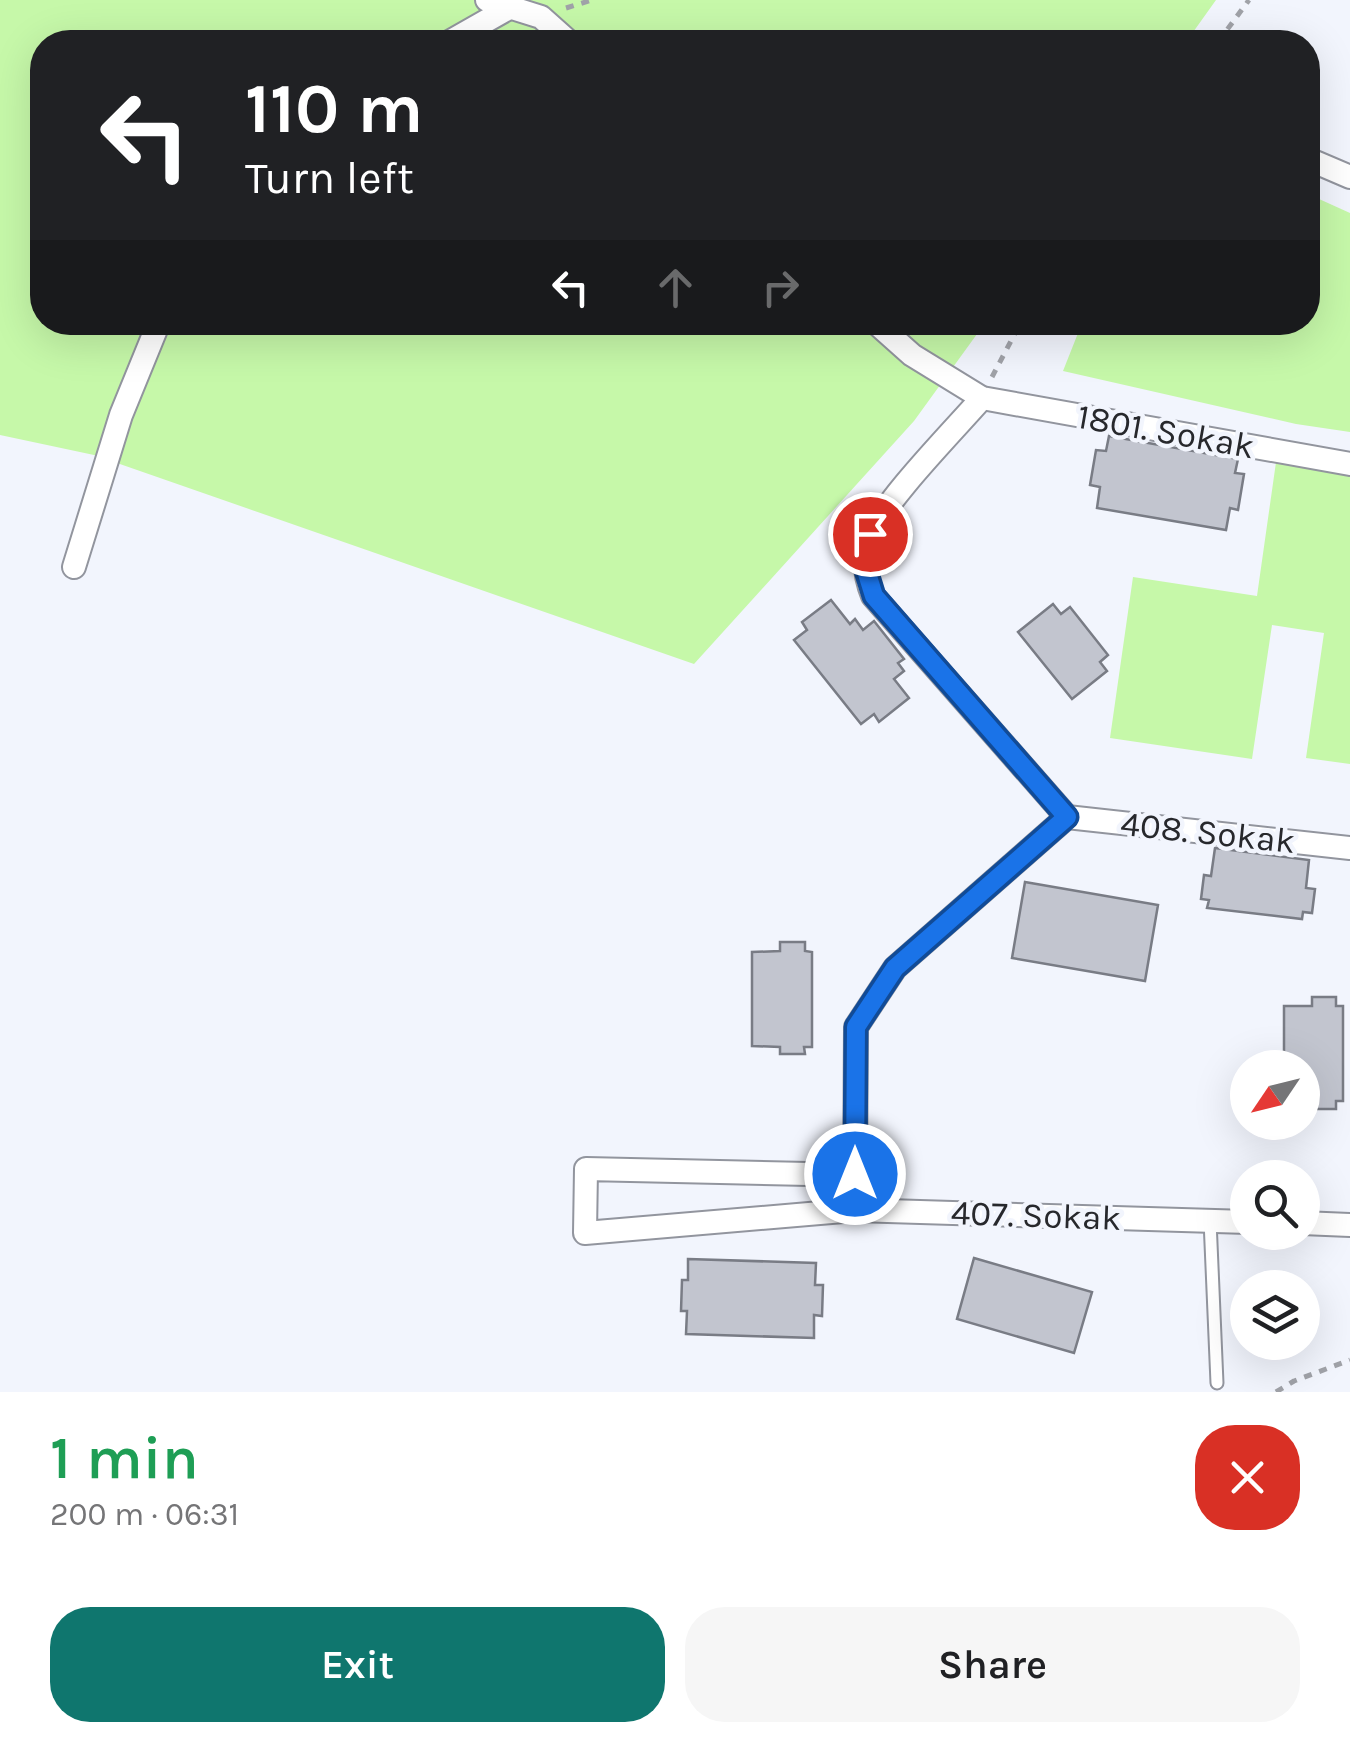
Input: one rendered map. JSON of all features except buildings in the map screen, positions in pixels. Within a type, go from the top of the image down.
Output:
[{"type":"street","points":[[464,30],[498,4],[540,16],[556,30]]},
{"type":"street","points":[[1320,164],[1350,177]]},
{"type":"street","points":[[74,568],[121,414],[154,335]]},
{"type":"street","points":[[854,1210],[856,1027],[895,968],[1067,817],[874,596],[868,582],[866,552],[879,519],[982,398],[912,355],[889,335]]},
{"type":"street","name":"1801. Sokak","points":[[982,398],[1350,464]]},
{"type":"street","name":"408. Sokak","points":[[1067,817],[1350,848]]},
{"type":"street","name":"407. Sokak","points":[[855,1174],[586,1169],[584,1233],[854,1210],[1230,1221]]},
{"type":"street","points":[[1320,1224],[1350,1225]]},
{"type":"lane","points":[[1210,1220],[1216,1383]]},
{"type":"path","points":[[1227,30],[1249,0]]},
{"type":"path","points":[[982,398],[1014,335]]},
{"type":"path","points":[[1276,1392],[1294,1380],[1350,1360]]},
{"type":"green space","points":[[0,0],[1216,0],[1195,30],[30,30],[30,335],[976,335],[914,421],[694,664],[94,455],[0,435]]},
{"type":"green space","points":[[1320,199],[1350,213],[1350,432],[1296,424],[1063,371],[1077,335],[1320,335]]},
{"type":"green space","points":[[1279,441],[1350,452],[1350,764],[1306,758],[1324,633],[1272,625],[1252,759],[1110,738],[1133,577],[1257,596]]},
{"type":"route","points":[[855,1174],[856,1027],[895,968],[1067,817],[874,596],[865,567],[870,534]]}]
